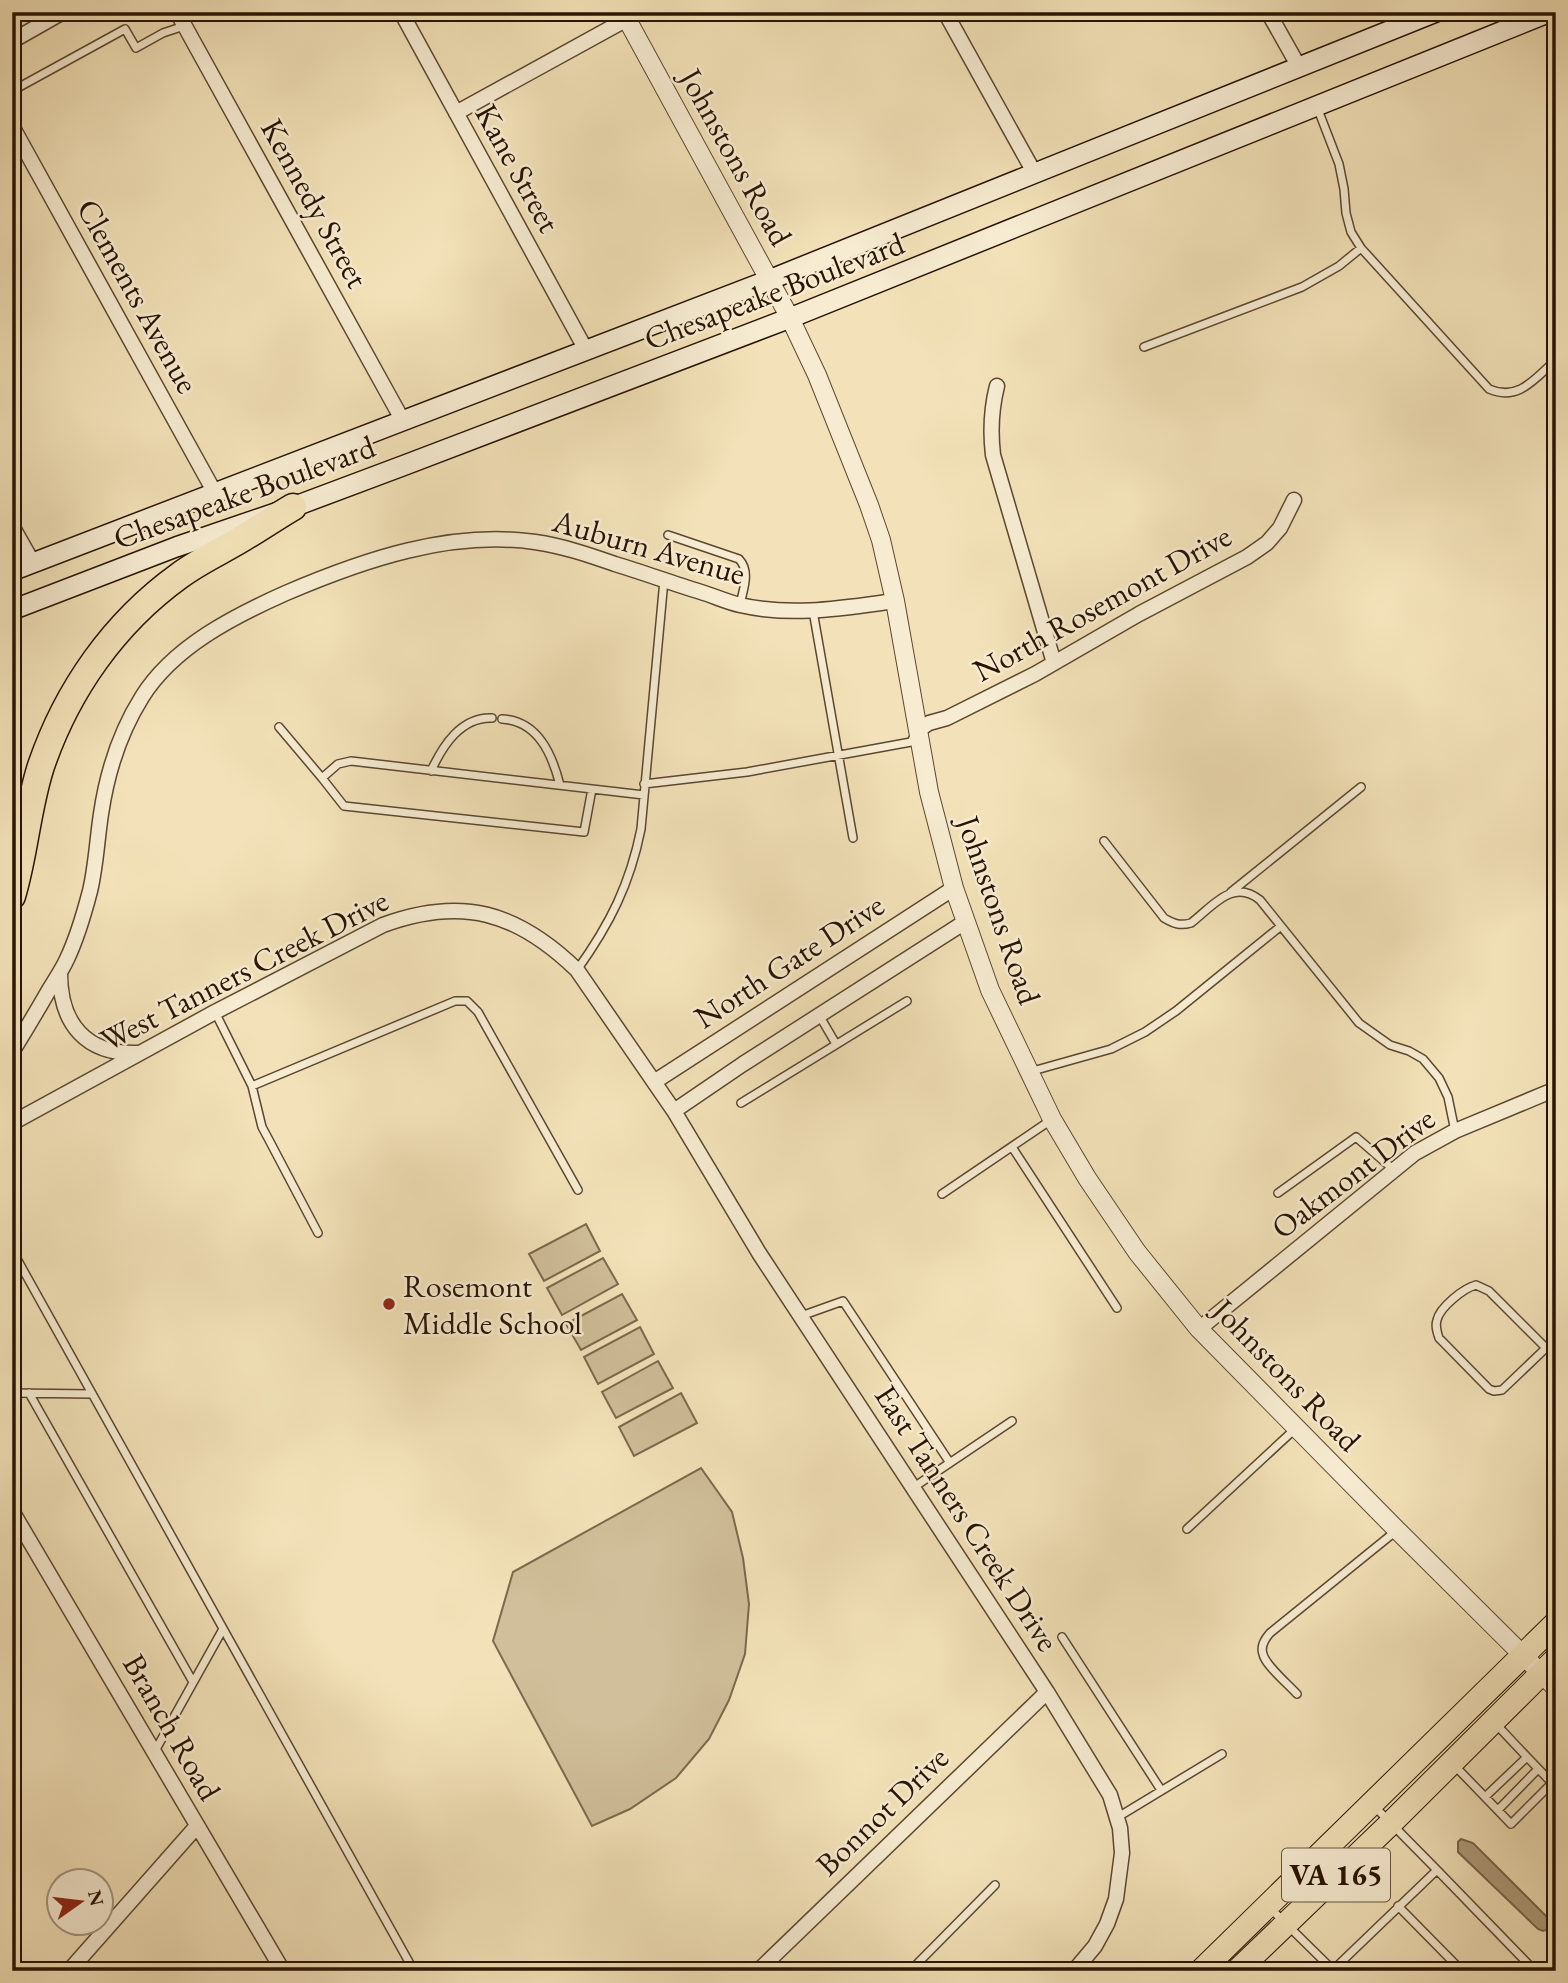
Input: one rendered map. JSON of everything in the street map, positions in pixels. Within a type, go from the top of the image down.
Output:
[{"type":"highway","points":[[12,896],[19,875],[40,769],[73,693],[95,659],[130,618],[180,575],[293,507]]},
{"type":"main road","name":"Chesapeake Boulevard","points":[[12,571],[769,280],[1436,12]]},
{"type":"main road","name":"Chesapeake Boulevard","points":[[12,610],[176,547],[293,507],[790,318],[1550,12]]},
{"type":"main road","name":"VA 165","points":[[1201,1971],[1556,1623]]},
{"type":"main road","name":"VA 165","points":[[1240,1970],[1493,1720],[1551,1674]]},
{"type":"street","points":[[13,39],[63,12]]},
{"type":"street","name":"Kennedy Street","points":[[177,12],[403,421]]},
{"type":"street","name":"Kane Street","points":[[401,12],[586,351]]},
{"type":"street","points":[[945,12],[1035,174]]},
{"type":"street","points":[[1268,12],[1299,67]]},
{"type":"street","points":[[456,113],[625,16]]},
{"type":"street","name":"Johnstons Road","points":[[625,16],[790,318],[817,375],[869,505],[881,540],[895,601],[929,792],[954,888],[989,990],[1052,1119],[1087,1178],[1137,1252],[1199,1329],[1522,1655],[1551,1674]]},
{"type":"street","name":"Clements Avenue","points":[[12,126],[215,494]]},
{"type":"street","points":[[998,386],[992,408],[990,432],[993,455],[1054,663]]},
{"type":"street","name":"North Rosemont Drive","points":[[917,731],[1054,663],[1247,557],[1267,543],[1280,528],[1294,500]]},
{"type":"street","points":[[12,526],[33,563]]},
{"type":"street","name":"Auburn Avenue","points":[[12,1052],[66,961],[81,923],[96,859],[108,779],[130,718],[163,670],[185,651],[224,624],[268,601],[313,582],[406,552],[458,542],[497,539],[570,549],[740,605],[770,610],[813,611],[895,601]]},
{"type":"street","name":"North Gate Drive","points":[[654,1082],[954,888]]},
{"type":"street","name":"West Tanners Creek Drive","points":[[12,1123],[215,1012],[383,925],[408,916],[440,910],[467,911],[510,923],[558,952],[577,970],[674,1111]]},
{"type":"street","name":"North Gate Drive","points":[[674,1111],[965,922]]},
{"type":"street","points":[[60,972],[63,1005],[79,1034],[106,1050],[123,1054],[141,1053]]},
{"type":"street","name":"Oakmont Drive","points":[[1199,1329],[1415,1153],[1455,1131],[1556,1089]]},
{"type":"street","name":"East Tanners Creek Drive","points":[[674,1111],[760,1253],[1047,1692],[1110,1795],[1118,1817],[1122,1853],[1116,1899],[1095,1946],[1074,1971]]},
{"type":"street","name":"Branch Road","points":[[12,1511],[283,1971]]},
{"type":"street","name":"Bonnot Drive","points":[[758,1971],[1047,1692]]},
{"type":"street","points":[[69,1971],[197,1826]]},
{"type":"lane","points":[[12,91],[125,29],[135,48],[163,33],[185,26]]},
{"type":"lane","points":[[1317,106],[1339,164],[1351,232],[1361,248],[1489,389],[1500,394],[1522,389],[1556,360]]},
{"type":"lane","points":[[1144,347],[1302,287],[1339,266],[1361,248]]},
{"type":"lane","points":[[668,535],[739,559],[745,565],[746,573],[740,605]]},
{"type":"lane","points":[[577,970],[610,922],[635,856],[641,829],[664,580]]},
{"type":"lane","points":[[813,611],[853,838]]},
{"type":"lane","points":[[431,771],[442,747],[451,738],[478,718],[492,718]]},
{"type":"lane","points":[[502,719],[527,724],[554,762],[560,785]]},
{"type":"lane","points":[[279,727],[344,806],[583,832],[592,789]]},
{"type":"lane","points":[[644,784],[747,772],[911,742],[917,731]]},
{"type":"lane","points":[[321,778],[338,764],[351,761],[644,795]]},
{"type":"lane","points":[[1104,841],[1164,919],[1183,925],[1191,923],[1231,892],[1361,787]]},
{"type":"lane","points":[[1231,892],[1241,890],[1252,893],[1260,900],[1359,1023],[1390,1045],[1423,1059],[1439,1078],[1448,1097],[1455,1131]]},
{"type":"lane","points":[[1028,1073],[1111,1049],[1145,1032],[1281,926]]},
{"type":"lane","points":[[252,1086],[455,1001],[467,1001],[478,1012],[578,1190]]},
{"type":"lane","points":[[741,1103],[907,1001]]},
{"type":"lane","points":[[215,1012],[252,1086],[265,1133],[318,1233]]},
{"type":"lane","points":[[819,1015],[836,1044]]},
{"type":"lane","points":[[942,1194],[1052,1119]]},
{"type":"lane","points":[[1278,1193],[1356,1137],[1395,1170]]},
{"type":"lane","points":[[1012,1147],[1117,1308]]},
{"type":"lane","points":[[12,1250],[414,1971]]},
{"type":"lane","points":[[1546,1348],[1485,1288],[1476,1285],[1467,1288],[1441,1310],[1437,1319],[1439,1338],[1494,1391],[1502,1390],[1546,1348],[1556,1338]]},
{"type":"lane","points":[[801,1316],[843,1301],[950,1463]]},
{"type":"lane","points":[[12,1393],[91,1394]]},
{"type":"lane","points":[[29,1393],[193,1682]]},
{"type":"lane","points":[[914,1487],[1012,1421]]},
{"type":"lane","points":[[1187,1530],[1296,1428]]},
{"type":"lane","points":[[1297,1694],[1263,1657],[1262,1647],[1265,1640],[1270,1633],[1397,1530]]},
{"type":"lane","points":[[154,1752],[223,1629]]},
{"type":"lane","points":[[1062,1637],[1161,1790]]},
{"type":"lane","points":[[1493,1720],[1551,1783]]},
{"type":"lane","points":[[1118,1817],[1222,1754]]},
{"type":"lane","points":[[1485,1797],[1527,1757]]},
{"type":"lane","points":[[1451,1762],[1511,1824],[1551,1783],[1556,1768]]},
{"type":"lane","points":[[1497,1810],[1538,1769]]},
{"type":"lane","points":[[1372,1803],[1535,1971]]},
{"type":"lane","points":[[1267,1905],[1333,1969],[1437,1870]]},
{"type":"lane","points":[[909,1971],[995,1885]]},
{"type":"lane","points":[[1398,1906],[1462,1971]]},
{"type":"lane","points":[[1546,1971],[1556,1968]]},
{"type":"shaded area","points":[[586,1224],[600,1251],[544,1281],[529,1254]]},
{"type":"shaded area","points":[[603,1258],[618,1284],[562,1315],[547,1288]]},
{"type":"shaded area","points":[[622,1294],[637,1320],[581,1350],[566,1324]]},
{"type":"shaded area","points":[[640,1327],[654,1354],[598,1384],[584,1357]]},
{"type":"shaded area","points":[[658,1361],[673,1388],[616,1418],[602,1392]]},
{"type":"shaded area","points":[[681,1393],[697,1423],[634,1456],[619,1427]]},
{"type":"shaded area","points":[[701,1468],[732,1512],[743,1558],[749,1604],[745,1654],[729,1700],[709,1739],[676,1778],[630,1809],[592,1826],[493,1641],[513,1572]]},
{"type":"shaded area","points":[[1461,1839],[1473,1843],[1549,1919],[1549,1929],[1538,1929],[1458,1852],[1458,1842]]},
{"type":"place","name":"Rosemont Middle School","points":[[389,1304]]}]
